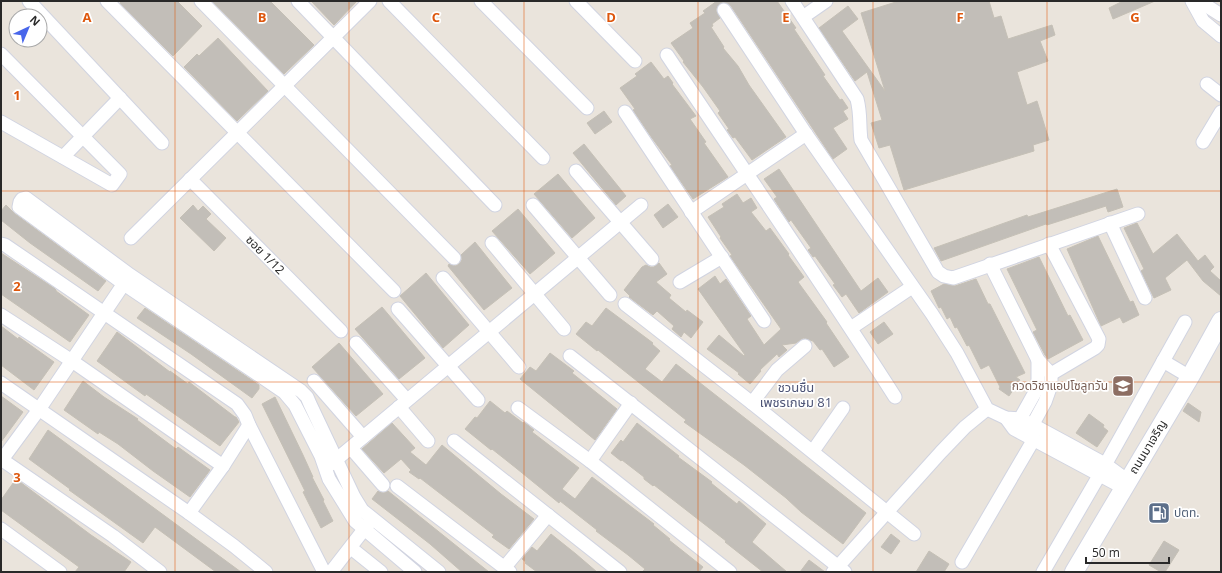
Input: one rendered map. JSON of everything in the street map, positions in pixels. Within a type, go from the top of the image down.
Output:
[{"type":"main road","name":"ถนนมาเจริญ","points":[[1074,572],[1221,322]]},
{"type":"street","points":[[28,1],[162,143]]},
{"type":"street","points":[[108,1],[394,291]]},
{"type":"street","points":[[201,1],[454,258]]},
{"type":"street","points":[[298,1],[495,205]]},
{"type":"street","points":[[131,238],[370,1]]},
{"type":"street","points":[[389,1],[543,158]]},
{"type":"street","points":[[481,1],[587,108]]},
{"type":"street","points":[[576,1],[635,61]]},
{"type":"street","points":[[792,1],[857,99],[860,112],[861,140],[938,272],[944,276],[953,278],[1138,214]]},
{"type":"street","points":[[803,17],[826,1]]},
{"type":"street","points":[[1192,1],[1203,21],[1221,36]]},
{"type":"street","points":[[1199,1],[1221,15]]},
{"type":"street","points":[[724,10],[806,134],[957,353],[987,409],[1102,469],[1126,484]]},
{"type":"street","points":[[1,54],[120,174],[112,185],[1,122]]},
{"type":"street","points":[[667,55],[851,328],[895,397]]},
{"type":"street","points":[[1207,84],[1221,95]]},
{"type":"street","points":[[63,157],[120,98]]},
{"type":"street","points":[[626,112],[764,321]]},
{"type":"street","points":[[1203,142],[1221,112]]},
{"type":"street","points":[[691,212],[806,134]]},
{"type":"street","points":[[576,171],[652,258]]},
{"type":"street","name":"ซอย 1/12","points":[[190,179],[340,331]]},
{"type":"street","points":[[415,572],[355,521],[329,479],[322,456],[295,405],[284,392],[127,280],[19,207],[22,199],[26,198],[127,280],[301,391],[307,397],[354,497],[362,510],[439,572]]},
{"type":"street","points":[[533,205],[610,295]]},
{"type":"street","points":[[325,468],[337,460],[403,403],[641,205]]},
{"type":"street","points":[[1110,223],[1145,298]]},
{"type":"street","points":[[492,242],[564,329]]},
{"type":"street","points":[[1,244],[5,244],[237,404],[246,415],[249,425],[324,572]]},
{"type":"street","points":[[1048,244],[1099,339],[1098,345],[1095,348],[1051,374]]},
{"type":"street","points":[[680,282],[722,257]]},
{"type":"street","points":[[962,562],[1031,433],[1051,385],[1051,374],[1038,360],[990,264]]},
{"type":"street","points":[[443,278],[519,367]]},
{"type":"street","points":[[127,280],[40,408],[1,460],[114,536],[160,572]]},
{"type":"street","points":[[851,328],[912,287]]},
{"type":"street","points":[[625,304],[752,403],[914,534]]},
{"type":"street","points":[[398,309],[478,400]]},
{"type":"street","points":[[1,315],[72,361],[223,466]]},
{"type":"street","points":[[1043,572],[1185,322]]},
{"type":"street","points":[[356,343],[403,403],[428,441]]},
{"type":"street","points":[[752,403],[777,370],[805,346]]},
{"type":"street","points":[[570,356],[839,570],[887,512],[965,427],[987,409]]},
{"type":"street","points":[[1017,424],[1038,387],[1038,360]]},
{"type":"street","points":[[1163,361],[1190,377]]},
{"type":"street","points":[[314,381],[363,437]]},
{"type":"street","points":[[1,383],[40,408],[190,513],[266,572]]},
{"type":"street","points":[[590,461],[631,403]]},
{"type":"street","points":[[518,408],[590,461],[730,572]]},
{"type":"street","points":[[813,452],[843,408]]},
{"type":"street","points":[[190,513],[223,466],[249,425]]},
{"type":"street","points":[[454,441],[620,572]]},
{"type":"street","points":[[351,448],[383,485]]},
{"type":"street","points":[[397,486],[507,570],[548,515]]},
{"type":"street","points":[[331,572],[351,548],[372,518]]},
{"type":"street","points":[[1,529],[60,572]]},
{"type":"street","points":[[351,548],[381,572]]},
{"type":"building","points":[[122,1],[177,1],[202,26],[173,56],[120,3]]},
{"type":"building","points":[[212,1],[270,1],[314,45],[284,74]]},
{"type":"building","points":[[311,1],[357,1],[334,25]]},
{"type":"building","points":[[717,1],[777,1],[796,28],[794,29],[825,75],[823,76],[840,100],[842,99],[848,108],[843,111],[848,119],[833,128],[847,149],[833,159],[731,6],[723,2],[719,4],[716,10],[720,18],[712,24],[713,26],[711,27],[724,47],[723,48],[738,66],[749,85],[786,137],[752,160],[735,137],[733,138],[727,130],[729,129],[718,113],[720,111],[683,62],[684,61],[671,43],[693,28],[690,23],[705,13],[703,11]]},
{"type":"building","points":[[899,1],[989,1],[994,18],[1001,16],[1008,39],[1052,25],[1055,35],[1040,41],[1048,61],[1017,72],[1027,105],[1037,101],[1049,140],[1033,145],[1034,151],[904,190],[890,145],[879,148],[871,123],[882,120],[867,72],[855,81],[819,28],[848,6],[858,19],[842,31],[885,91],[861,13]]},
{"type":"building","points":[[1123,1],[1155,1],[1113,19],[1109,8]]},
{"type":"building","points":[[218,38],[268,91],[237,121],[184,67],[197,54],[199,56]]},
{"type":"building","points":[[651,62],[664,79],[668,76],[673,83],[672,84],[696,116],[690,119],[706,142],[704,143],[728,177],[693,199],[670,166],[672,165],[633,110],[635,109],[620,88],[637,76],[635,74]]},
{"type":"building","points":[[604,111],[612,122],[595,134],[587,123]]},
{"type":"building","points":[[584,144],[626,196],[616,205],[573,153]]},
{"type":"building","points":[[779,169],[861,291],[878,278],[888,292],[859,313],[846,294],[842,297],[833,285],[835,284],[815,256],[813,257],[808,250],[811,248],[791,220],[789,222],[774,199],[777,197],[764,179]]},
{"type":"building","points":[[558,174],[595,218],[572,238],[534,194]]},
{"type":"building","points":[[1117,189],[1123,207],[1108,212],[1106,206],[1047,225],[1046,224],[941,261],[934,248],[1027,215],[1028,217]]},
{"type":"building","points":[[737,194],[743,203],[751,198],[757,208],[751,212],[766,231],[770,228],[789,254],[788,255],[804,277],[798,282],[827,322],[826,323],[849,357],[834,367],[822,349],[820,350],[813,341],[803,338],[796,343],[782,345],[787,350],[779,357],[777,354],[760,370],[761,371],[750,384],[738,374],[739,373],[707,349],[719,335],[744,356],[745,355],[698,289],[715,276],[720,284],[726,279],[751,316],[747,319],[764,345],[781,329],[730,256],[732,255],[708,217],[724,207],[722,204]]},
{"type":"building","points":[[668,204],[678,217],[663,228],[654,215]]},
{"type":"building","points":[[6,205],[14,213],[106,281],[98,291],[30,243],[1,220],[1,211]]},
{"type":"building","points":[[193,205],[198,211],[203,206],[211,214],[206,219],[226,238],[214,251],[180,218]]},
{"type":"building","points":[[518,209],[555,253],[530,274],[492,231]]},
{"type":"building","points":[[1137,223],[1153,254],[1177,234],[1198,261],[1205,255],[1214,267],[1210,271],[1221,281],[1221,296],[1203,281],[1187,260],[1165,278],[1171,290],[1154,298],[1141,271],[1144,269],[1124,228]]},
{"type":"building","points":[[1098,236],[1130,302],[1133,301],[1139,315],[1123,323],[1120,317],[1101,326],[1067,249]]},
{"type":"building","points":[[475,242],[512,288],[484,310],[448,266],[449,264],[456,266],[459,264],[462,260],[461,255]]},
{"type":"building","points":[[1,253],[54,288],[89,315],[70,342],[1,294]]},
{"type":"building","points":[[1039,257],[1068,316],[1070,315],[1083,340],[1048,359],[1033,332],[1037,330],[1007,269]]},
{"type":"building","points":[[659,263],[667,274],[656,282],[671,295],[669,298],[686,312],[687,310],[703,322],[691,338],[684,332],[681,337],[672,329],[674,326],[657,311],[653,315],[629,297],[630,296],[624,290],[642,267],[646,265],[654,267]]},
{"type":"building","points":[[426,273],[469,325],[443,348],[400,296]]},
{"type":"building","points":[[976,279],[1025,373],[1016,377],[1020,380],[1009,396],[999,389],[1000,387],[989,365],[981,369],[969,345],[967,346],[957,327],[955,328],[950,317],[947,319],[941,307],[939,308],[931,291],[944,284],[955,286]]},
{"type":"building","points":[[382,307],[425,358],[399,379],[355,329]]},
{"type":"building","points":[[145,308],[259,385],[259,389],[252,398],[191,354],[137,318]]},
{"type":"building","points":[[606,308],[653,343],[652,344],[660,351],[645,369],[662,382],[676,364],[866,513],[843,544],[744,465],[684,422],[686,420],[576,334],[586,322],[592,326]]},
{"type":"building","points":[[884,322],[893,334],[878,344],[870,332]]},
{"type":"building","points":[[1,326],[18,339],[19,337],[54,362],[34,390],[1,365]]},
{"type":"building","points":[[117,332],[170,372],[188,384],[189,382],[236,417],[239,422],[220,446],[146,394],[145,396],[97,361]]},
{"type":"building","points":[[339,343],[383,394],[356,416],[312,367]]},
{"type":"building","points":[[550,353],[574,371],[572,373],[617,409],[595,440],[520,379],[530,367],[536,371]]},
{"type":"building","points":[[83,381],[104,397],[138,419],[137,420],[176,449],[178,447],[210,470],[190,497],[118,444],[99,432],[98,434],[64,410]]},
{"type":"building","points":[[1,396],[23,412],[1,442]]},
{"type":"building","points":[[275,397],[333,521],[321,528],[303,492],[305,491],[262,404]]},
{"type":"building","points":[[490,401],[505,413],[507,411],[523,423],[524,422],[534,430],[532,432],[579,468],[562,489],[575,499],[592,477],[654,524],[653,525],[670,539],[669,540],[703,567],[699,572],[642,572],[645,569],[628,555],[465,429],[475,417],[477,418]]},
{"type":"building","points":[[1188,403],[1201,412],[1199,422],[1183,411]]},
{"type":"building","points":[[1089,414],[1104,425],[1103,427],[1108,431],[1097,447],[1076,433]]},
{"type":"building","points":[[392,423],[415,448],[410,452],[426,465],[442,445],[501,494],[534,519],[509,549],[492,537],[494,535],[420,478],[419,479],[409,472],[411,470],[401,459],[384,473],[362,449]]},
{"type":"building","points":[[637,423],[679,456],[678,457],[712,482],[711,483],[737,504],[739,501],[766,524],[752,542],[787,572],[763,572],[725,542],[726,541],[611,453],[621,440],[623,442]]},
{"type":"building","points":[[48,430],[241,572],[216,572],[155,527],[143,543],[69,490],[70,489],[29,459]]},
{"type":"building","points":[[16,479],[91,535],[131,562],[124,572],[75,572],[79,567],[1,510],[1,500]]},
{"type":"building","points":[[378,491],[384,493],[388,491],[489,572],[462,572],[430,544],[372,499]]},
{"type":"building","points":[[551,534],[597,572],[537,572],[525,563],[526,562],[522,559],[532,547],[537,551]]},
{"type":"building","points":[[891,534],[900,541],[891,554],[881,547]]},
{"type":"building","points":[[1164,541],[1179,550],[1165,572],[1161,572],[1149,565]]},
{"type":"building","points":[[929,551],[949,564],[944,572],[916,572]]},
{"type":"building","points":[[809,560],[825,572],[800,572]]},
{"type":"place","name":"กวดวิชาแอปโซลูทวัน","points":[[1123,386]]},
{"type":"place","name":"ปตท.","points":[[1159,513]]},
{"type":"district","name":"ชวนชื่น เพชรเกษม 81","points":[[796,394]]}]
